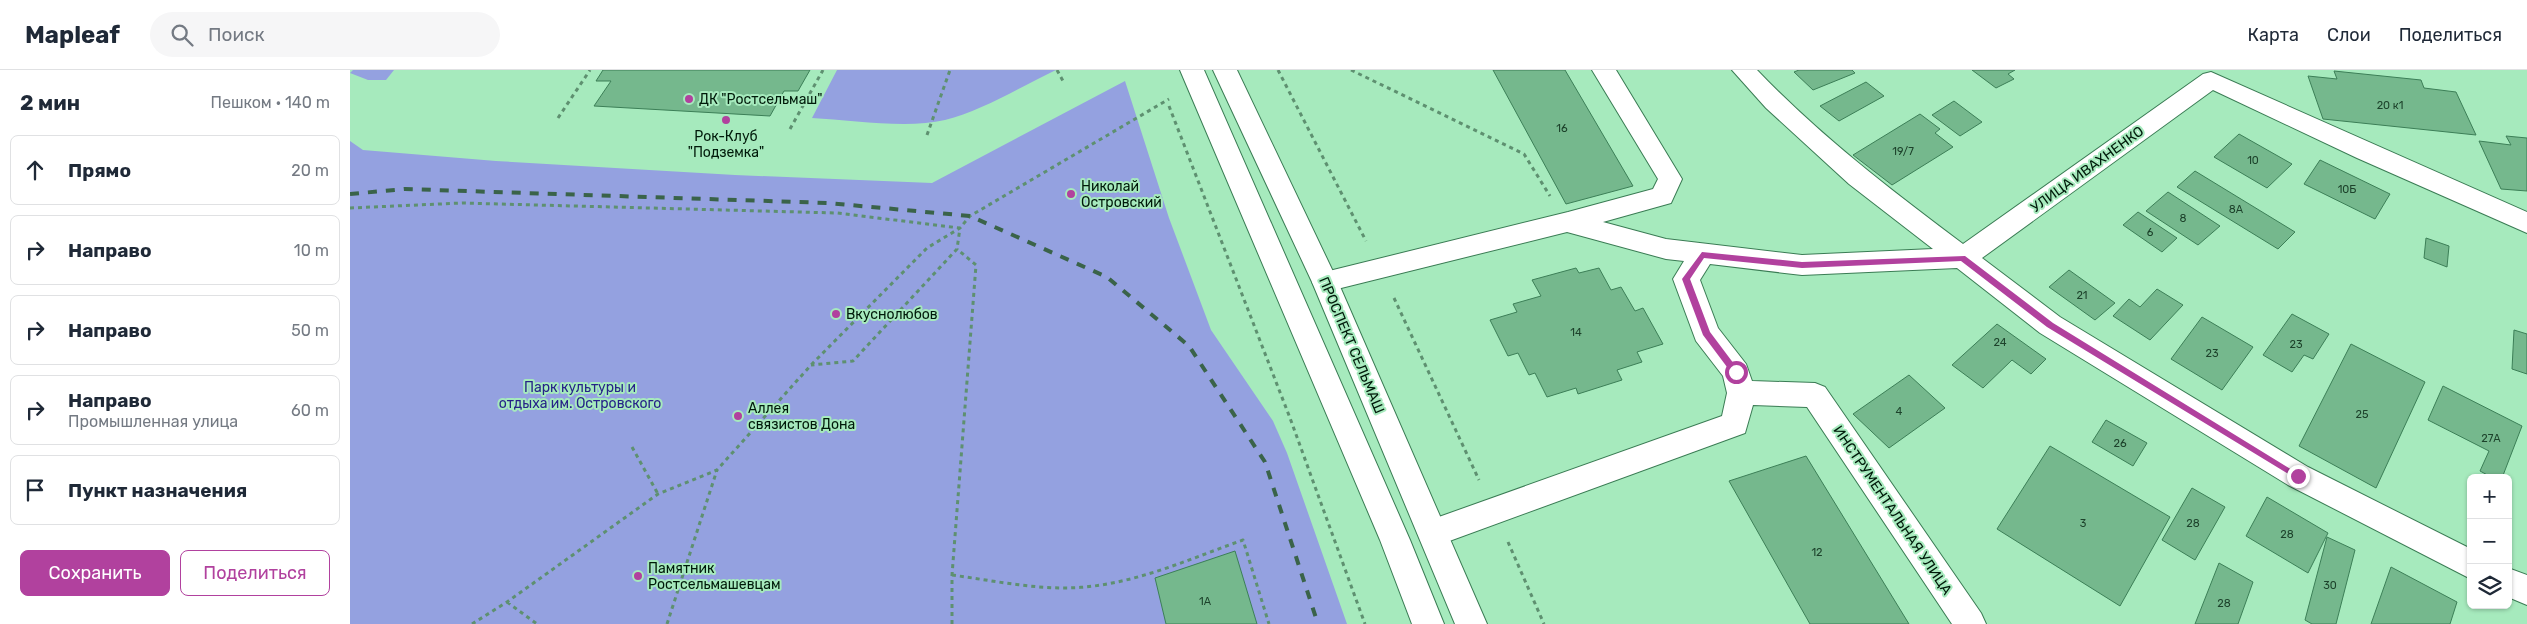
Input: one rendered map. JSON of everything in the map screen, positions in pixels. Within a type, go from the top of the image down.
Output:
[{"type":"main road","name":"ПРОСПЕКТ СЕЛЬМАШ","points":[[1224,70],[1325,282],[1471,624]]},
{"type":"main road","points":[[1325,282],[1567,222],[1662,196],[1670,179],[1604,70]]},
{"type":"main road","points":[[1744,70],[1774,102],[1858,178],[2050,325],[2298,476],[2467,562]]},
{"type":"main road","points":[[2210,75],[2366,152],[2527,223]]},
{"type":"main road","name":"УЛИЦА ИВАХНЕНКО","points":[[1963,258],[2210,75]]},
{"type":"main road","points":[[1195,78],[1391,531],[1428,624]]},
{"type":"main road","points":[[1567,222],[1666,249],[1702,255],[1802,265],[1963,258]]},
{"type":"main road","points":[[1433,533],[1735,424],[1741,393],[1736,372],[1706,333],[1686,279],[1702,255]]},
{"type":"main road","name":"ИНСТРУМЕНТАЛЬНАЯ УЛИЦА","points":[[1741,393],[1816,395],[1970,624]]},
{"type":"main road","points":[[2512,584],[2527,590]]},
{"type":"path","points":[[558,118],[590,70]]},
{"type":"path","points":[[790,129],[822,70]]},
{"type":"path","points":[[927,135],[950,70]]},
{"type":"path","points":[[1057,70],[1063,81]]},
{"type":"path","points":[[1278,70],[1380,268],[1494,510],[1544,624]]},
{"type":"path","points":[[1351,70],[1524,154],[1567,222]]},
{"type":"path","points":[[667,624],[717,470],[811,365],[927,248],[960,228],[970,216],[987,204],[1167,100],[1195,78]]},
{"type":"path","points":[[1164,92],[1290,418],[1365,624]]},
{"type":"path","points":[[350,208],[462,203],[837,213],[960,228]]},
{"type":"path","points":[[811,365],[853,361],[957,249],[960,228]]},
{"type":"path","points":[[952,624],[952,575],[976,265],[957,249]]},
{"type":"path","points":[[632,447],[658,494]]},
{"type":"path","points":[[472,624],[507,602],[658,494],[717,470]]},
{"type":"path","points":[[952,575],[1043,587],[1085,587],[1114,583],[1243,540],[1269,624]]},
{"type":"path","points":[[507,602],[537,624]]},
{"type":"green space","points":[[353,70],[394,70],[386,80],[368,80],[350,73]]},
{"type":"green space","points":[[837,70],[1056,70],[973,111],[930,123],[897,124],[812,118]]},
{"type":"green space","name":"Парк культуры и отдыха им. Островского","points":[[1125,81],[1169,218],[1211,330],[1273,421],[1287,453],[1347,624],[350,624],[350,141],[363,150],[496,161],[735,175],[932,183]]},
{"type":"building","name":"ДК \"Ростсельмаш\"","points":[[603,70],[810,70],[798,91],[784,91],[770,116],[594,106],[611,81],[596,81]]},
{"type":"building","points":[[1493,70],[1565,70],[1633,186],[1566,204]]},
{"type":"building","points":[[1799,70],[1852,70],[1855,73],[1813,90],[1794,72]]},
{"type":"building","points":[[1972,70],[2015,70],[2008,74],[2014,79],[1996,88]]},
{"type":"building","points":[[2334,71],[2421,80],[2424,88],[2456,92],[2476,135],[2323,119],[2308,76],[2337,79]]},
{"type":"building","points":[[1866,82],[1884,96],[1839,121],[1820,106]]},
{"type":"building","points":[[1954,101],[1982,122],[1960,136],[1932,115]]},
{"type":"building","points":[[1920,114],[1940,129],[1935,133],[1953,147],[1892,185],[1853,155]]},
{"type":"building","points":[[2239,134],[2292,164],[2267,188],[2214,157]]},
{"type":"building","points":[[2506,136],[2527,138],[2527,191],[2501,189],[2479,141],[2511,145]]},
{"type":"building","points":[[2320,160],[2390,194],[2375,219],[2304,184]]},
{"type":"building","points":[[2195,171],[2295,232],[2278,249],[2177,187]]},
{"type":"building","points":[[2168,192],[2220,226],[2198,245],[2146,211]]},
{"type":"building","points":[[2138,212],[2177,238],[2162,252],[2123,225]]},
{"type":"building","points":[[2426,238],[2449,246],[2447,267],[2424,258]]},
{"type":"building","points":[[1576,268],[1579,273],[1599,268],[1611,290],[1621,287],[1635,311],[1643,308],[1663,344],[1637,352],[1642,362],[1617,370],[1622,380],[1578,394],[1576,388],[1547,397],[1535,373],[1529,375],[1518,353],[1508,356],[1490,320],[1517,312],[1513,304],[1541,296],[1532,280]]},
{"type":"building","points":[[2069,270],[2115,303],[2095,320],[2049,287]]},
{"type":"building","points":[[2157,289],[2183,305],[2150,340],[2113,316],[2129,299],[2140,307]]},
{"type":"building","points":[[2292,314],[2329,334],[2313,359],[2304,355],[2292,372],[2263,355]]},
{"type":"building","points":[[2202,317],[2253,347],[2222,390],[2171,359]]},
{"type":"building","points":[[1997,324],[2046,359],[2031,374],[2012,360],[1983,388],[1952,365]]},
{"type":"building","points":[[2514,330],[2527,334],[2527,374],[2512,369]]},
{"type":"building","points":[[2351,344],[2425,382],[2376,488],[2299,446]]},
{"type":"building","points":[[1909,375],[1945,408],[1889,448],[1853,414]]},
{"type":"building","points":[[2443,386],[2522,426],[2504,474],[2486,474],[2480,471],[2489,451],[2428,420]]},
{"type":"building","points":[[2106,420],[2147,443],[2133,466],[2092,442]]},
{"type":"building","points":[[2050,446],[2170,517],[2120,606],[1997,529]]},
{"type":"building","points":[[1806,456],[1909,624],[1810,624],[1729,481]]},
{"type":"building","points":[[2192,488],[2225,507],[2195,560],[2162,540]]},
{"type":"building","points":[[2267,497],[2328,533],[2308,573],[2246,536]]},
{"type":"building","points":[[2327,537],[2355,550],[2336,624],[2312,624],[2305,620]]},
{"type":"building","points":[[1235,551],[1257,624],[1166,624],[1155,578]]},
{"type":"building","points":[[2219,563],[2253,582],[2238,624],[2195,624]]},
{"type":"building","points":[[2391,567],[2457,602],[2450,624],[2371,624]]},
{"type":"railway","points":[[350,194],[405,189],[828,203],[970,216],[1107,277],[1189,346],[1265,462],[1318,624]]},
{"type":"place","name":"ДК \"Ростсельмаш\"","points":[[689,99]]},
{"type":"place","name":"Рок-Клуб \"Подземка\"","points":[[726,120]]},
{"type":"place","name":"Николай Островский","points":[[1071,194]]},
{"type":"place","name":"Вкуснолюбов","points":[[836,314]]},
{"type":"place","name":"Аллея связистов Дона","points":[[738,416]]},
{"type":"place","name":"Памятник Ростсельмашевцам","points":[[638,576]]},
{"type":"route","points":[[1736,372],[1706,333],[1686,279],[1702,255],[1802,265],[1963,258],[2050,325],[2298,476]]}]
